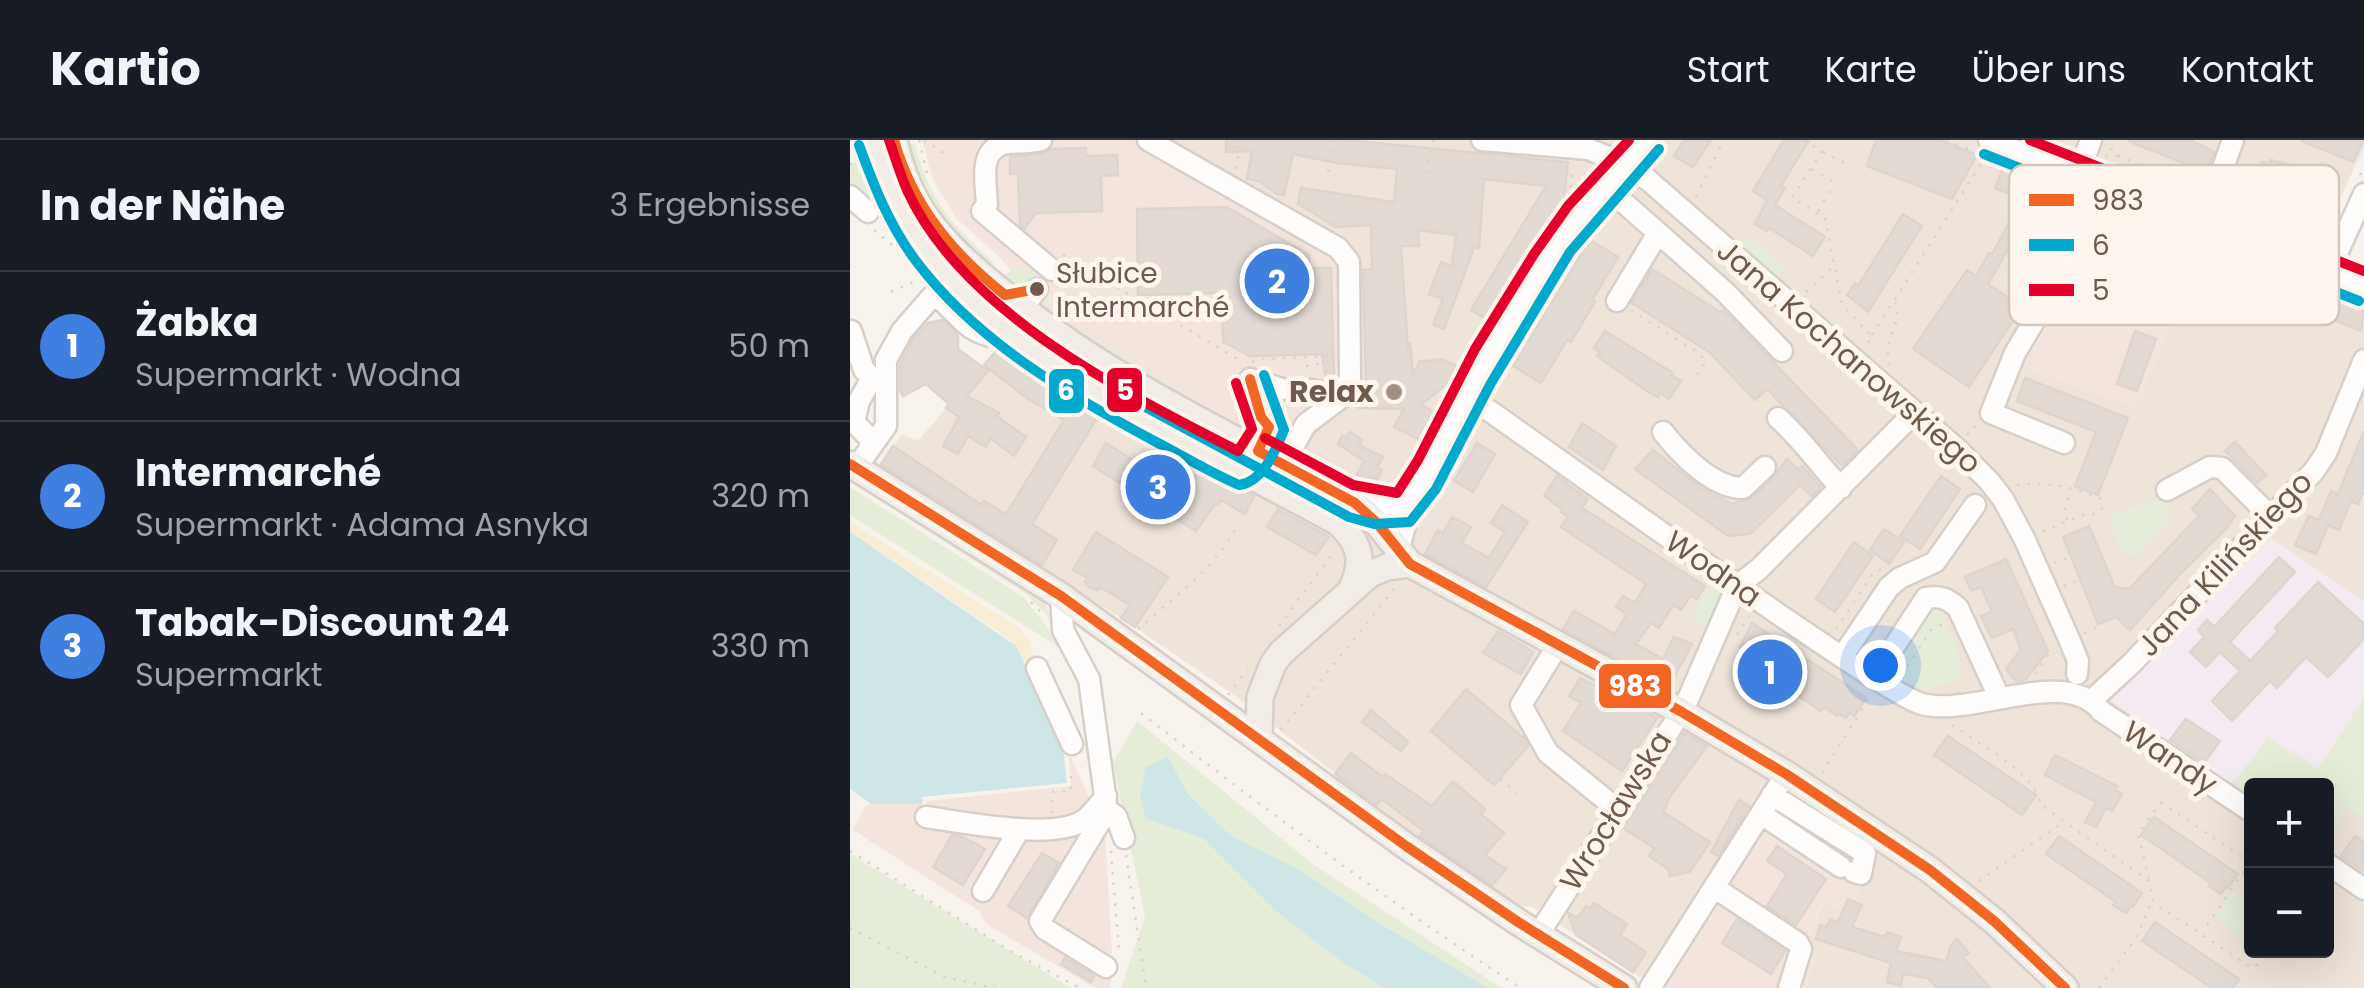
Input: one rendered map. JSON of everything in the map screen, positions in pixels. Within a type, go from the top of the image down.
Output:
[{"type":"main road","points":[[894,140],[910,190],[924,214],[960,256],[1134,384],[1250,460],[1351,535],[1361,557],[1352,588]]},
{"type":"main road","points":[[868,146],[907,226],[943,286],[1121,408],[1250,460],[1287,456],[1355,503],[1411,562],[1680,711],[1773,794],[1930,870],[1994,920],[2065,988]]},
{"type":"main road","points":[[853,466],[1061,596],[1406,846],[1624,988]]},
{"type":"main road","points":[[1264,741],[1260,697],[1273,664],[1352,588],[1388,567],[1411,562]]},
{"type":"street","points":[[1041,140],[992,149],[986,158],[986,205],[982,211],[1052,270]]},
{"type":"street","points":[[1148,140],[1338,248],[1349,262],[1350,378],[1342,396],[1306,424],[1287,456],[1265,422],[1250,379],[1282,389]]},
{"type":"street","points":[[1482,140],[1588,149],[1632,171]]},
{"type":"street","points":[[1355,503],[1404,508],[1419,490],[1476,401],[1558,242],[1584,207],[1612,192],[1632,171],[1648,140]]},
{"type":"street","points":[[2081,165],[2091,140]]},
{"type":"street","points":[[2224,165],[2233,140]]},
{"type":"street","points":[[1987,148],[2046,165]]},
{"type":"street","name":"Jana Kochanowskiego","points":[[1632,171],[1648,180],[1857,361],[1983,490],[2014,544],[2067,664],[2083,689]]},
{"type":"street","name":"Jana Kochanowskiego","points":[[1632,171],[1642,189],[1677,220],[1956,448],[1996,490],[2024,538],[2074,650],[2083,689]]},
{"type":"street","points":[[1612,192],[1725,292],[1782,352]]},
{"type":"street","points":[[2339,249],[2364,194]]},
{"type":"street","points":[[850,196],[866,216]]},
{"type":"street","points":[[1619,303],[1658,233]]},
{"type":"street","points":[[2339,277],[2364,287]]},
{"type":"street","points":[[853,466],[886,426],[886,360],[902,331],[943,286]]},
{"type":"street","points":[[1016,336],[1021,298]]},
{"type":"street","points":[[2032,325],[2016,353],[1992,413],[2064,443]]},
{"type":"street","points":[[851,331],[864,370],[872,378],[859,400],[854,422],[874,443]]},
{"type":"street","name":"Jana Kilińskiego","points":[[2083,689],[2270,517],[2314,471],[2326,453],[2364,360]]},
{"type":"street","points":[[1312,390],[1342,396]]},
{"type":"street","name":"Wodna","points":[[1476,401],[1736,586],[1917,703],[1937,706],[2083,689]]},
{"type":"street","name":"Wrocławska","points":[[1538,935],[1680,711],[1736,586],[1759,569],[1842,488],[1908,411]]},
{"type":"street","points":[[1778,418],[1842,488]]},
{"type":"street","points":[[1250,460],[1265,422]]},
{"type":"street","points":[[1664,432],[1678,451],[1727,488],[1743,488],[1765,467]]},
{"type":"street","points":[[2166,490],[2210,467],[2222,468],[2270,517]]},
{"type":"street","points":[[1411,562],[1403,531],[1419,490]]},
{"type":"street","points":[[1842,658],[1889,587],[1935,562],[1974,505]]},
{"type":"street","points":[[1061,596],[1064,630],[1090,680],[1110,819],[1040,921],[1046,930],[1112,960]]},
{"type":"street","points":[[1882,682],[1926,598],[1938,596],[1948,599],[1961,614],[1999,697]]},
{"type":"street","points":[[1558,645],[1521,705],[1548,753],[1617,809]]},
{"type":"street","points":[[1037,668],[1055,698],[1072,744]]},
{"type":"street","name":"Wandy","points":[[2083,689],[2101,711],[2244,807]]},
{"type":"street","points":[[1650,988],[1773,794],[1865,853],[1860,874],[1848,870]]},
{"type":"street","points":[[926,817],[1019,830],[1110,819]]},
{"type":"street","points":[[983,891],[1019,830]]},
{"type":"street","points":[[2334,868],[2364,888]]},
{"type":"street","points":[[1715,888],[1798,943],[1802,949],[1789,988]]},
{"type":"path","points":[[924,140],[950,157]]},
{"type":"path","points":[[1231,185],[1240,140]]},
{"type":"path","points":[[1328,172],[1332,140]]},
{"type":"path","points":[[1424,183],[1432,140]]},
{"type":"path","points":[[1684,212],[1703,185],[1724,140]]},
{"type":"path","points":[[1804,140],[1848,165]]},
{"type":"path","points":[[850,165],[868,146]]},
{"type":"path","points":[[1857,361],[1987,148]]},
{"type":"path","points":[[1822,152],[1792,198],[1825,218],[1842,304],[1872,337]]},
{"type":"path","points":[[2118,156],[2142,165]]},
{"type":"path","points":[[1811,168],[1835,184]]},
{"type":"path","points":[[1816,213],[1830,191]]},
{"type":"path","points":[[1476,401],[1568,267],[1612,192]]},
{"type":"path","points":[[866,216],[930,276],[891,292]]},
{"type":"path","points":[[1052,248],[1246,365],[1260,359],[1338,355],[1336,361],[1306,366]]},
{"type":"path","points":[[1792,306],[1834,266]]},
{"type":"path","points":[[1894,301],[1899,309],[1886,352],[1908,411]]},
{"type":"path","points":[[1619,303],[1700,354],[1706,362],[1696,376]]},
{"type":"path","points":[[1232,356],[1236,349]]},
{"type":"path","points":[[1996,490],[2042,482],[2100,498],[2102,513],[2084,514],[2024,538]]},
{"type":"path","points":[[2067,521],[2064,511],[2072,488]]},
{"type":"path","points":[[1128,642],[1186,587],[1236,528]]},
{"type":"path","points":[[1273,634],[1340,545]]},
{"type":"path","points":[[1264,741],[1404,577],[1418,580],[1411,562]]},
{"type":"path","points":[[1732,642],[1758,600]]},
{"type":"path","points":[[1819,779],[1882,682],[1931,630],[1961,614]]},
{"type":"path","points":[[2033,695],[2030,680],[2057,642]]},
{"type":"path","points":[[1219,708],[1251,664]]},
{"type":"path","points":[[1141,714],[1341,867],[1521,988]]},
{"type":"path","points":[[1954,726],[2029,779],[2039,792],[2041,805],[2149,880]]},
{"type":"path","points":[[1052,809],[1052,792],[1072,791],[1071,772]]},
{"type":"path","points":[[1500,779],[1517,793]]},
{"type":"path","points":[[2166,795],[2138,834],[2154,903],[2252,968],[2258,964]]},
{"type":"path","points":[[2161,802],[2244,856]]},
{"type":"path","points":[[1110,819],[1112,960]]},
{"type":"path","points":[[1110,819],[1146,988]]},
{"type":"path","points":[[1974,885],[2065,821]]},
{"type":"path","points":[[850,850],[1012,952],[1080,988]]},
{"type":"path","points":[[2207,925],[2245,868]]},
{"type":"path","points":[[2098,988],[2136,938],[2153,898]]},
{"type":"path","points":[[850,928],[946,977],[995,988]]},
{"type":"shaded area","points":[[922,140],[1143,140],[1338,255],[1342,381],[1317,400],[1280,450],[1171,391],[1037,306],[1001,258],[957,219],[933,180]]},
{"type":"shaded area","points":[[1143,140],[2364,140],[2339,201],[2339,165],[2009,165],[2009,325],[2339,325],[2339,286],[2364,296],[2364,988],[1806,988],[1816,955],[1804,947],[1823,904],[1849,913],[1876,852],[1756,809],[1751,818],[1745,815],[1641,978],[1531,906],[1523,907],[1442,856],[1237,697],[1135,627],[879,467],[902,434],[918,441],[1001,345],[1101,412],[1255,495],[1280,450],[1317,400]]},
{"type":"shaded area","points":[[2039,325],[2171,325],[2136,408],[2017,366]]},
{"type":"shaded area","points":[[850,532],[1016,646],[1063,746],[1067,783],[923,797],[923,804],[871,804],[850,789]]},
{"type":"shaded area","points":[[2271,538],[2364,601],[2364,698],[2318,769],[2268,737],[2240,776],[2230,783],[2111,701]]},
{"type":"shaded area","points":[[1065,744],[1105,832],[1113,973],[1109,988],[1095,988],[986,924],[979,911],[853,830],[866,805],[924,797]]},
{"type":"shaded area","points":[[1168,757],[1187,793],[1231,836],[1300,870],[1374,920],[1488,988],[1385,988],[1345,964],[1277,912],[1203,838],[1146,819],[1140,795],[1146,767]]},
{"type":"shaded area","points":[[1764,779],[1876,852],[1849,913],[1822,904],[1804,947],[1816,955],[1806,988],[1656,988],[1641,979],[1745,815],[1751,818],[1756,809],[1748,804]]},
{"type":"green space","points":[[915,144],[935,196],[954,224],[994,263],[991,270],[949,228],[929,199],[904,145]]},
{"type":"green space","points":[[862,154],[878,198],[875,202],[850,181],[850,167]]},
{"type":"green space","points":[[1746,235],[1785,268],[1772,283],[1733,250]]},
{"type":"green space","points":[[1032,265],[1036,277],[1027,286],[999,278],[1018,267],[1025,272]]},
{"type":"green space","points":[[1044,298],[1056,302],[1047,307],[1056,315],[1235,424],[1248,419],[1255,426],[1255,439],[1158,388],[1036,309],[1036,302]]},
{"type":"green space","points":[[850,473],[1042,598],[1054,622],[1025,593],[850,482]]},
{"type":"green space","points":[[850,487],[1023,597],[1068,653],[850,515]]},
{"type":"green space","points":[[2162,498],[2171,507],[2168,521],[2132,556],[2116,538],[2113,514]]},
{"type":"green space","points":[[1707,578],[1722,595],[1709,629],[1691,616],[1711,585]]},
{"type":"green space","points":[[1938,603],[1949,611],[1942,615],[1956,645],[1961,681],[1918,688],[1888,669]]},
{"type":"green space","points":[[2364,698],[2364,817],[2347,808],[2334,828],[2334,778],[2244,778],[2244,792],[2230,783],[2240,776],[2268,737],[2318,769]]},
{"type":"green space","points":[[1137,721],[1314,865],[1502,988],[1488,988],[1374,920],[1300,870],[1231,836],[1187,793],[1146,819],[1203,838],[1277,912],[1345,964],[1385,988],[1121,988],[1145,917],[1113,762]]},
{"type":"green space","points":[[850,854],[1071,988],[850,988]]},
{"type":"green space","points":[[2232,891],[2244,899],[2244,940],[2215,917]]},
{"type":"sand","points":[[850,522],[1021,629],[1035,658],[1025,663],[1009,639],[850,532]]},
{"type":"pier","points":[[1029,661],[1068,744],[1071,786],[927,801],[923,807],[922,797],[1067,783],[1063,746],[1025,663]]},
{"type":"building","points":[[1226,140],[1346,140],[1568,162],[1563,208],[1493,323],[1471,310],[1546,186],[1484,179],[1479,248],[1474,248],[1444,329],[1433,325],[1443,299],[1429,294],[1441,262],[1452,266],[1456,235],[1418,230],[1419,246],[1401,246],[1413,377],[1419,362],[1442,359],[1457,366],[1447,384],[1421,405],[1434,412],[1420,440],[1394,427],[1404,409],[1359,408],[1358,394],[1366,381],[1363,270],[1372,269],[1371,225],[1336,227],[1298,204],[1301,188],[1394,202],[1397,169],[1293,154],[1284,195],[1277,194],[1259,181],[1247,179],[1252,151],[1226,152]]},
{"type":"building","points":[[1684,140],[1711,140],[1693,167],[1674,156]]},
{"type":"building","points":[[1784,140],[1809,140],[1781,186],[1785,188],[1775,205],[1825,237],[1813,256],[1769,228],[1767,231],[1755,224],[1767,200],[1753,191]]},
{"type":"building","points":[[1876,140],[1940,140],[1977,155],[1952,199],[1867,166]]},
{"type":"building","points":[[2190,140],[2214,152],[2209,165],[2189,165],[2128,141]]},
{"type":"building","points":[[2303,140],[2364,140],[2353,162],[2302,141]]},
{"type":"building","points":[[1086,148],[1086,156],[1117,155],[1118,175],[1101,176],[1102,211],[1036,213],[1024,229],[1020,225],[1018,173],[1010,174],[1010,157],[1051,149]]},
{"type":"building","points":[[2271,160],[2290,165],[2261,165],[2270,164]]},
{"type":"building","points":[[2004,166],[2009,168],[2009,194],[1995,188]]},
{"type":"building","points":[[1227,207],[1309,255],[1309,268],[1331,268],[1334,381],[1326,379],[1322,354],[1250,356],[1223,342],[1222,293],[1138,295],[1137,209]]},
{"type":"building","points":[[1903,214],[1922,226],[1868,312],[1847,295],[1855,283],[1858,286]]},
{"type":"building","points":[[2009,223],[2009,248],[1988,284],[2009,298],[2010,325],[1969,387],[1913,349],[1967,270],[1976,276],[1989,253],[1992,254]]},
{"type":"building","points":[[1590,240],[1618,257],[1571,342],[1567,340],[1541,383],[1513,366]]},
{"type":"building","points":[[1652,269],[1720,312],[1723,310],[1858,450],[1842,466],[1767,389],[1755,400],[1709,352],[1632,303]]},
{"type":"building","points":[[2339,297],[2364,307],[2361,331],[2339,322]]},
{"type":"building","points":[[942,320],[958,335],[958,349],[988,371],[967,396],[999,413],[997,416],[1026,437],[1014,456],[990,438],[986,447],[968,436],[958,454],[943,446],[959,417],[946,408],[949,404],[926,384],[903,396],[900,391],[900,364],[913,339],[928,323]]},
{"type":"building","points":[[1605,331],[1681,381],[1669,399],[1648,392],[1597,356],[1600,352],[1594,348]]},
{"type":"building","points":[[2135,331],[2156,339],[2137,391],[2117,384]]},
{"type":"building","points":[[1006,349],[1100,413],[1032,524],[1057,540],[1042,565],[881,464],[893,446],[982,505],[984,501],[1006,514],[1064,420],[984,365],[997,350]]},
{"type":"building","points":[[2025,378],[2128,418],[2098,495],[2075,486],[2096,432],[2017,401]]},
{"type":"building","points":[[1582,423],[1616,446],[1603,470],[1569,447]]},
{"type":"building","points":[[2364,431],[2364,490],[2358,504],[2351,501],[2339,530],[2328,525],[2316,554],[2295,545],[2309,516],[2319,520],[2331,491],[2338,494]]},
{"type":"building","points":[[1350,432],[1362,440],[1359,445],[1383,457],[1377,467],[1382,470],[1377,480],[1372,477],[1367,487],[1354,480],[1364,461],[1338,444]]},
{"type":"building","points":[[2235,442],[2266,475],[2257,483],[2225,451]]},
{"type":"building","points":[[1106,443],[1183,492],[1200,468],[1254,496],[1245,514],[1221,500],[1196,531],[1093,466]]},
{"type":"building","points":[[1477,443],[1495,454],[1473,492],[1454,481]]},
{"type":"building","points":[[1653,450],[1701,488],[1732,504],[1752,498],[1787,459],[1798,470],[1802,466],[1821,487],[1812,496],[1800,485],[1750,534],[1728,536],[1635,469]]},
{"type":"building","points":[[1557,476],[1588,499],[1582,508],[1705,586],[1697,599],[1691,595],[1681,610],[1673,605],[1659,628],[1651,623],[1636,644],[1663,659],[1674,637],[1692,644],[1669,687],[1563,629],[1574,611],[1615,634],[1627,614],[1616,607],[1623,596],[1635,603],[1646,584],[1561,527],[1568,517],[1544,496]]},
{"type":"building","points":[[1941,476],[1960,489],[1920,549],[1900,536]]},
{"type":"building","points":[[2210,489],[2235,516],[2227,528],[2130,630],[2116,617],[2098,624],[2063,537],[2089,526],[2115,587],[2129,589],[2199,516],[2192,509]]},
{"type":"building","points":[[1502,505],[1528,522],[1486,587],[1425,554],[1438,530],[1443,533],[1452,517],[1471,527],[1462,543],[1489,558],[1505,532],[1491,523]]},
{"type":"building","points":[[1278,509],[1329,537],[1316,555],[1267,527]]},
{"type":"building","points":[[1884,529],[1904,542],[1889,564],[1870,550]]},
{"type":"building","points":[[1096,532],[1168,577],[1135,627],[1121,618],[1130,605],[1100,587],[1090,588],[1085,582],[1087,578],[1073,570]]},
{"type":"building","points":[[1854,542],[1873,556],[1835,612],[1816,599]]},
{"type":"building","points":[[2279,557],[2295,572],[2230,642],[2250,661],[2318,582],[2364,624],[2364,639],[2328,677],[2306,657],[2277,688],[2270,681],[2232,721],[2212,701],[2240,671],[2220,652],[2206,667],[2190,652],[2204,637],[2198,630],[2207,620],[2214,627]]},
{"type":"building","points":[[2006,559],[2048,651],[2025,680],[2017,682],[2006,669],[2021,649],[2013,629],[1992,638],[1981,616],[1992,611],[1981,587],[1971,591],[1965,577]]},
{"type":"building","points":[[1752,623],[1866,698],[1854,716],[1837,716],[1824,707],[1821,711],[1740,657],[1744,650],[1740,647]]},
{"type":"building","points":[[1498,631],[1533,652],[1521,674],[1483,653]]},
{"type":"building","points":[[1580,678],[1657,718],[1622,771],[1563,731],[1581,703],[1569,696]]},
{"type":"building","points":[[1466,689],[1524,738],[1528,746],[1494,785],[1431,731]]},
{"type":"building","points":[[1371,710],[1408,742],[1401,751],[1362,722]]},
{"type":"building","points":[[2186,719],[2220,741],[2204,763],[2170,740]]},
{"type":"building","points":[[1685,733],[1707,746],[1663,812],[1710,842],[1690,872],[1670,876],[1668,869],[1649,856],[1654,848],[1623,828]]},
{"type":"building","points":[[1948,736],[2036,795],[2022,815],[1934,755]]},
{"type":"building","points":[[1351,753],[1432,806],[1453,781],[1485,809],[1481,814],[1504,833],[1485,855],[1506,869],[1492,885],[1420,836],[1424,831],[1382,799],[1377,805],[1335,774]]},
{"type":"building","points":[[2055,755],[2117,786],[2115,790],[2122,794],[2112,811],[2106,808],[2096,827],[2085,822],[2096,802],[2045,775]]},
{"type":"building","points":[[1739,800],[1749,806],[1718,856],[1711,852]]},
{"type":"building","points":[[2154,817],[2238,874],[2228,888],[2221,894],[2141,835]]},
{"type":"building","points":[[952,835],[985,849],[963,885],[933,867]]},
{"type":"building","points":[[2059,836],[2142,893],[2133,907],[2126,913],[2046,854]]},
{"type":"building","points":[[2355,836],[2364,842],[2364,871],[2341,856]]},
{"type":"building","points":[[1777,846],[1826,879],[1796,925],[1767,906],[1787,874],[1767,861]]},
{"type":"building","points":[[1042,853],[1059,863],[1027,918],[1008,906]]},
{"type":"building","points":[[1848,899],[1862,905],[1852,927],[1885,937],[1887,932],[1901,937],[1896,951],[1946,961],[1957,939],[1969,953],[1963,957],[1990,988],[1937,988],[1928,978],[1903,974],[1901,986],[1887,982],[1891,963],[1816,939],[1820,925],[1827,927],[1830,919],[1838,922]]},
{"type":"building","points":[[1594,903],[1627,924],[1620,935],[1646,952],[1633,972],[1576,935],[1568,913],[1578,918],[1586,906],[1590,909]]},
{"type":"building","points":[[1737,919],[1785,951],[1771,974],[1722,943]]},
{"type":"building","points":[[2155,922],[2239,979],[2233,988],[2212,988],[2142,941]]},
{"type":"building","points":[[1065,958],[1094,976],[1091,982],[1061,964]]},
{"type":"tunnel","points":[[1282,389],[1312,390]]},
{"type":"transit line","name":"5","points":[[889,140],[907,190],[932,234],[966,274],[1006,311],[1051,344],[1146,403],[1238,451],[1252,429],[1236,383]]},
{"type":"transit line","name":"983","points":[[894,140],[923,207],[968,262],[1005,295],[1037,289]]},
{"type":"transit line","name":"5","points":[[1265,438],[1353,485],[1397,493],[1475,349],[1534,254],[1568,206],[1629,140]]},
{"type":"transit line","name":"5","points":[[2030,140],[2094,165]]},
{"type":"transit line","name":"6","points":[[859,145],[883,205],[906,247],[967,317],[1059,386],[1239,485],[1261,472],[1284,430],[1264,375]]},
{"type":"transit line","name":"6","points":[[1127,397],[1349,517],[1374,524],[1410,522],[1436,489],[1491,383],[1570,252],[1659,149]]},
{"type":"transit line","name":"6","points":[[1984,154],[2012,165]]},
{"type":"transit line","name":"5","points":[[2339,261],[2364,271]]},
{"type":"transit line","name":"6","points":[[2339,293],[2359,301]]},
{"type":"transit line","name":"983","points":[[1250,379],[1261,417],[1269,427],[1258,451],[1355,503],[1410,564],[1680,711],[1786,774],[1930,870],[1994,921],[2065,988]]},
{"type":"transit line","name":"983","points":[[850,464],[1061,596],[1406,846],[1624,988]]},
{"type":"place","name":"Intermarché","points":[[1277,281]]},
{"type":"place","name":"Słubice Intermarché","points":[[1037,289]]},
{"type":"place","name":"Relax","points":[[1394,392]]},
{"type":"place","name":"Tabak-Discount 24","points":[[1158,487]]},
{"type":"place","name":"Żabka","points":[[1770,672]]}]
